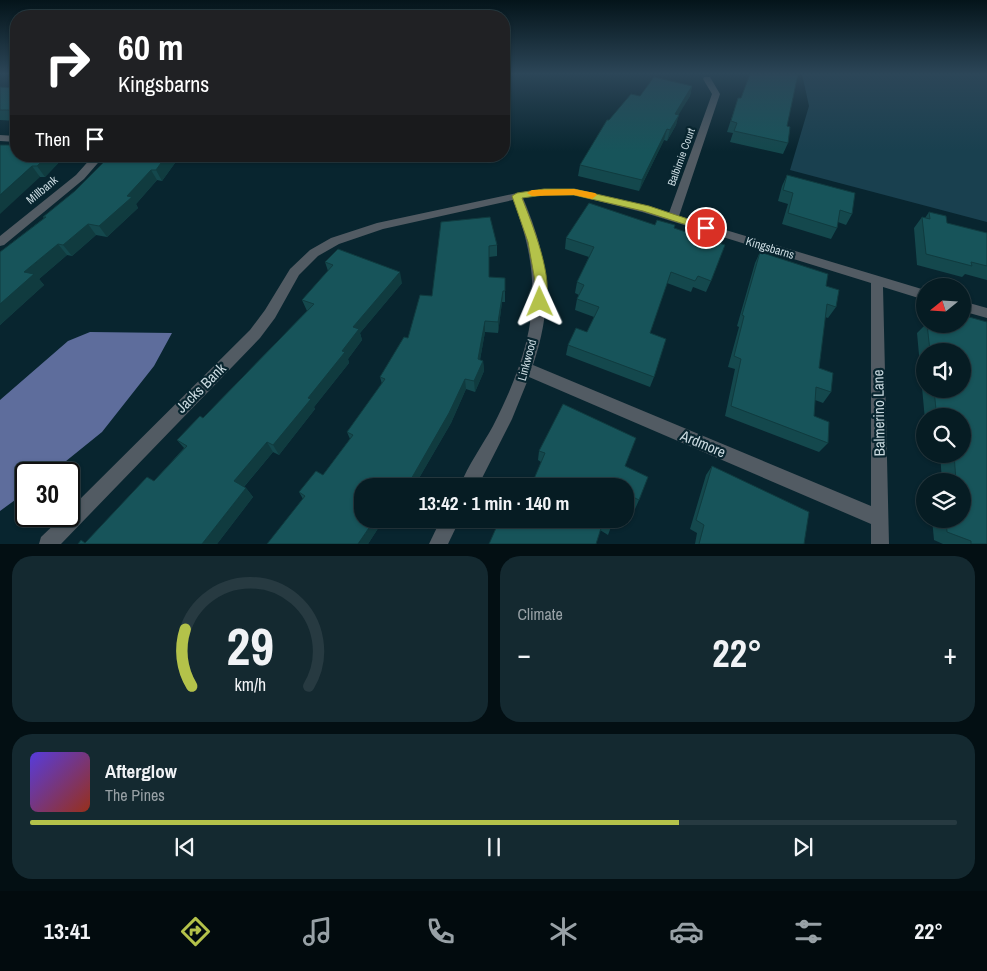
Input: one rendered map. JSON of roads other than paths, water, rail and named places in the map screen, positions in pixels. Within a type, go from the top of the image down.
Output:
[{"type":"street","name":"Balbirnie Court","points":[[673,218],[714,99]]},
{"type":"street","name":"Millbank","points":[[0,242],[80,177],[94,162]]},
{"type":"street","name":"Kingsbarns","points":[[350,235],[381,226],[517,196],[544,192],[574,192],[645,209],[916,293]]},
{"type":"street","name":"Linkwood","points":[[473,478],[514,402],[526,369],[538,321],[540,281],[534,242],[517,196]]},
{"type":"street","name":"Jacks Bank","points":[[48,544],[255,334],[270,314],[300,265],[321,248],[350,235]]},
{"type":"street","name":"Balmerino Lane","points":[[878,282],[880,544]]},
{"type":"street","points":[[971,309],[987,313]]},
{"type":"street","name":"Ardmore","points":[[526,369],[880,519]]},
{"type":"street","points":[[438,544],[447,528]]},
{"type":"water","points":[[90,332],[172,333],[154,366],[102,432],[65,462],[15,462],[15,500],[0,511],[0,400],[68,341]]}]
